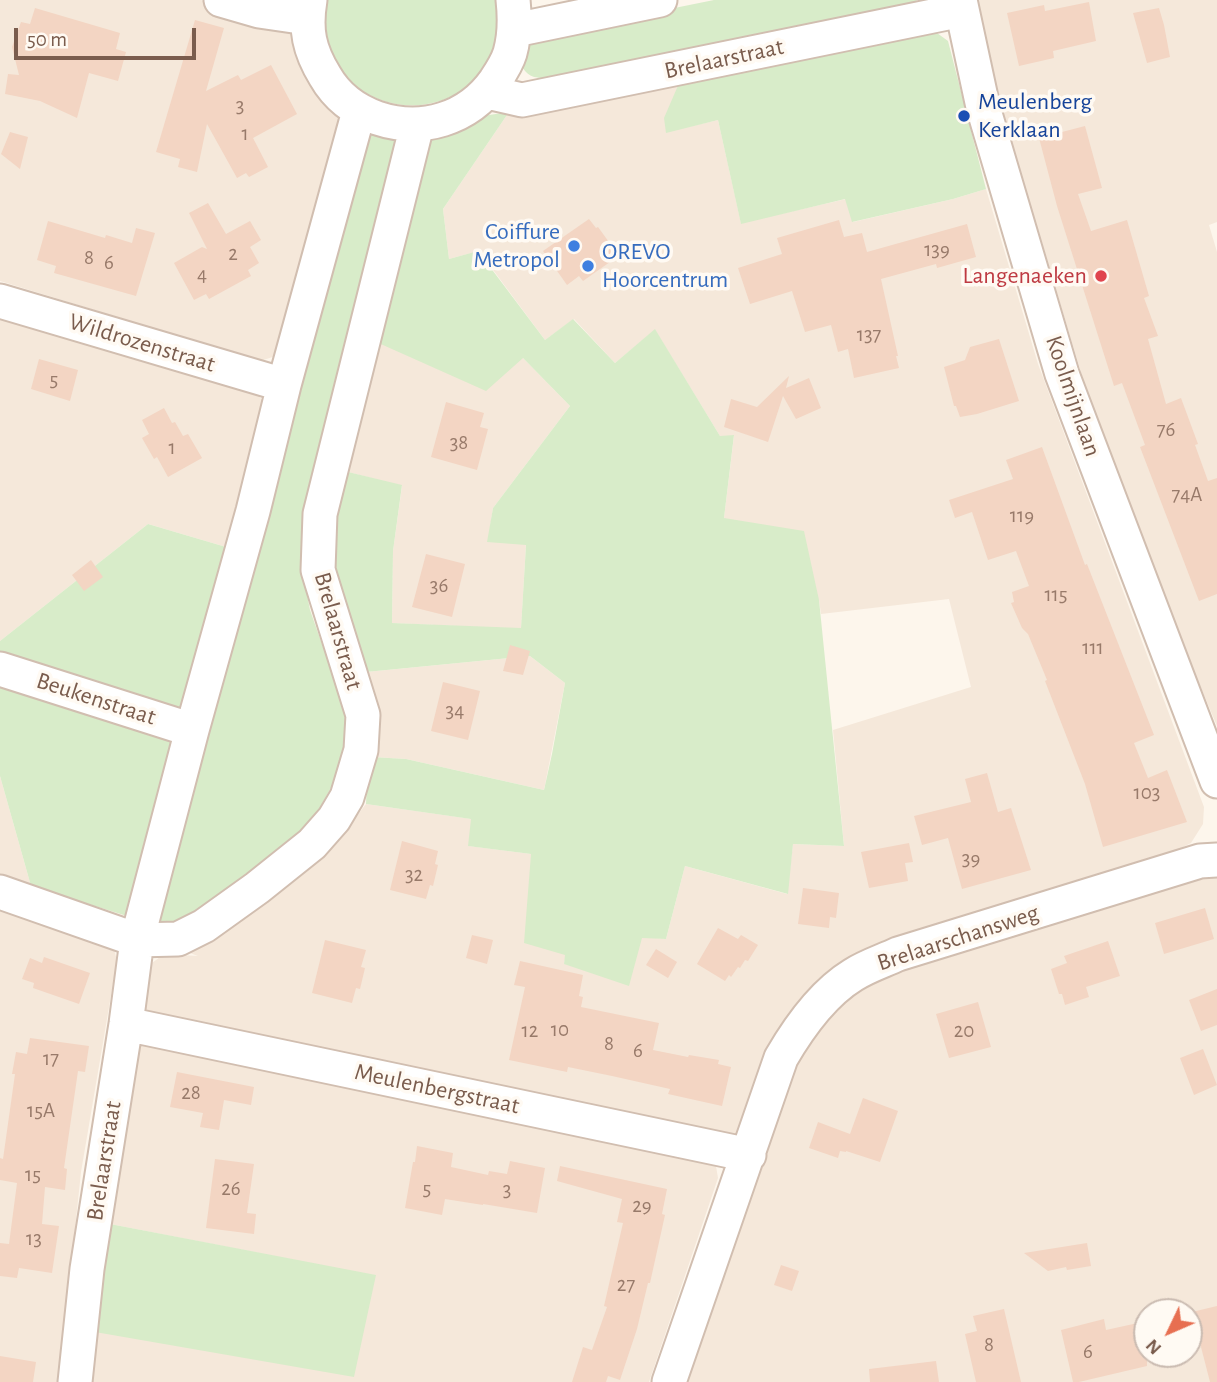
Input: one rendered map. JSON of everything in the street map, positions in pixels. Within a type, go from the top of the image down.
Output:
[{"type":"street","points":[[221,0],[259,11],[308,9],[308,38],[314,59],[332,89],[359,111],[393,123],[417,125],[445,119],[467,109],[487,92],[504,68],[510,53],[514,15],[660,0]]},
{"type":"street","name":"Brelaarstraat","points":[[487,92],[522,100],[961,5]]},
{"type":"street","name":"Koolmijnlaan","points":[[961,5],[983,107],[1062,374],[1217,782]]},
{"type":"street","name":"Brelaarstraat","points":[[75,1382],[87,1269],[137,940],[359,111]]},
{"type":"street","name":"Brelaarstraat","points":[[137,940],[178,939],[204,926],[312,844],[334,819],[347,797],[361,750],[363,715],[318,570],[320,514],[417,125]]},
{"type":"street","name":"Wildrozenstraat","points":[[0,301],[284,385]]},
{"type":"street","name":"Beukenstraat","points":[[0,668],[192,730]]},
{"type":"street","name":"Brelaarschansweg","points":[[669,1382],[782,1058],[798,1029],[827,996],[852,975],[898,954],[1200,862],[1217,860]]},
{"type":"street","points":[[0,892],[137,940]]},
{"type":"street","name":"Meulenbergstraat","points":[[126,1024],[748,1154]]},
{"type":"shaded area","points":[[0,0],[201,0],[285,23],[297,33],[344,113],[276,356],[260,361],[0,281]]},
{"type":"shaded area","points":[[978,0],[1217,0],[1217,222],[1209,225],[1217,252],[1217,726],[1149,564],[1089,399],[1001,107]]},
{"type":"shaded area","points":[[680,81],[666,132],[718,120],[741,223],[846,199],[853,222],[986,189],[1038,364],[1204,807],[1203,824],[1191,843],[1165,856],[862,956],[743,1129],[729,1138],[141,1014],[148,966],[164,954],[198,956],[190,953],[287,886],[349,826],[366,804],[472,819],[469,846],[531,854],[566,955],[564,964],[642,937],[666,939],[685,866],[787,894],[793,844],[844,846],[833,730],[971,687],[949,599],[821,614],[819,600],[724,518],[734,436],[720,436],[655,330],[615,363],[574,319],[545,340],[479,251],[449,259],[443,209],[509,112]]},
{"type":"shaded area","points":[[0,311],[253,389],[263,401],[263,419],[226,547],[148,524],[0,641]]},
{"type":"shaded area","points":[[374,341],[523,358],[570,406],[493,508],[488,541],[526,544],[521,629],[392,623],[393,551],[402,486],[344,471]]},
{"type":"shaded area","points":[[530,656],[565,683],[544,790],[406,759],[372,757],[366,672]]},
{"type":"shaded area","points":[[0,776],[31,886],[0,875]]},
{"type":"shaded area","points":[[1217,871],[1217,1382],[680,1382],[792,1063],[839,1001],[903,963]]},
{"type":"shaded area","points":[[0,903],[113,946],[117,960],[81,1172],[59,1382],[0,1382]]},
{"type":"shaded area","points":[[138,1035],[705,1153],[716,1166],[718,1178],[649,1382],[90,1382],[95,1332],[376,1276],[110,1224]]},
{"type":"green space","points":[[325,0],[501,0],[498,43],[481,73],[461,91],[438,102],[412,105],[387,102],[363,91],[343,73],[327,42],[324,24]]},
{"type":"green space","points":[[714,0],[917,0],[914,3],[544,78],[528,74],[518,60],[531,37]]},
{"type":"green space","points":[[918,30],[937,33],[948,41],[986,189],[852,222],[845,199],[741,224],[718,120],[666,133],[664,118],[680,81]]},
{"type":"green space","points":[[509,112],[443,209],[449,259],[478,251],[545,340],[573,319],[615,363],[655,329],[720,436],[734,435],[724,518],[804,531],[819,600],[844,846],[793,844],[788,894],[685,866],[666,939],[642,938],[629,986],[564,964],[565,955],[524,943],[531,854],[468,846],[471,819],[366,804],[367,778],[372,757],[406,759],[544,790],[565,683],[530,656],[366,672],[333,575],[333,522],[344,471],[402,485],[393,551],[392,623],[521,628],[526,545],[487,542],[493,508],[570,406],[523,358],[486,391],[374,341],[423,153],[432,136],[476,117]]},
{"type":"green space","points":[[368,130],[401,134],[316,486],[302,532],[304,579],[310,610],[344,699],[350,732],[333,784],[318,811],[296,839],[186,921],[146,922],[31,886],[0,776],[0,641],[148,524],[226,547],[258,560],[286,430]]},
{"type":"green space","points":[[110,1224],[376,1275],[354,1377],[95,1332]]},
{"type":"building","points":[[1089,2],[1096,41],[1053,51],[1054,58],[1019,66],[1007,13],[1044,5],[1045,11]]},
{"type":"building","points":[[35,8],[120,33],[116,49],[126,52],[118,81],[89,73],[77,118],[40,101],[5,94],[8,74],[19,75],[12,47],[21,22],[30,24]]},
{"type":"building","points":[[1159,8],[1170,57],[1147,63],[1133,13]]},
{"type":"building","points":[[195,20],[224,28],[206,91],[238,75],[241,80],[271,65],[297,114],[253,138],[268,167],[249,177],[246,173],[237,178],[207,124],[197,172],[178,167],[180,159],[156,152]]},
{"type":"building","points":[[1085,126],[1102,188],[1078,194],[1091,231],[1127,220],[1149,296],[1144,298],[1158,336],[1148,339],[1166,404],[1181,398],[1208,481],[1217,478],[1217,594],[1199,601],[1140,447],[1145,445],[1122,383],[1114,386],[1057,206],[1039,138]]},
{"type":"building","points":[[10,132],[28,137],[20,169],[1,154]]},
{"type":"building","points":[[208,203],[226,234],[250,221],[261,240],[250,247],[259,263],[248,270],[251,276],[209,299],[206,294],[194,300],[174,263],[202,247],[207,249],[189,213]]},
{"type":"building","points":[[589,219],[598,227],[617,257],[583,281],[579,276],[567,285],[543,251]]},
{"type":"building","points":[[839,220],[844,237],[862,233],[867,252],[967,224],[976,257],[937,268],[936,264],[881,279],[899,368],[854,378],[848,349],[838,352],[831,325],[805,332],[792,291],[750,304],[738,268],[782,254],[777,238]]},
{"type":"building","points":[[48,221],[132,243],[136,228],[155,233],[136,296],[54,273],[56,266],[37,260]]},
{"type":"building","points":[[999,339],[1019,401],[960,417],[954,406],[944,367],[965,360],[970,347]]},
{"type":"building","points":[[39,359],[78,370],[70,401],[31,389]]},
{"type":"building","points":[[789,376],[786,388],[809,378],[821,408],[796,419],[783,396],[768,442],[724,427],[731,399],[757,407]]},
{"type":"building","points":[[446,402],[484,413],[480,427],[488,429],[477,470],[431,457]]},
{"type":"building","points":[[164,408],[183,436],[188,434],[202,458],[168,477],[142,438],[149,434],[142,420]]},
{"type":"building","points":[[1042,447],[1085,565],[1087,564],[1154,735],[1134,743],[1148,778],[1167,770],[1187,822],[1103,847],[1085,784],[1045,681],[1047,680],[1028,634],[1022,628],[1011,603],[1014,602],[1012,592],[1029,586],[1016,551],[988,560],[972,512],[955,518],[949,500],[1013,479],[1006,460]]},
{"type":"building","points":[[426,554],[465,564],[452,617],[412,607]]},
{"type":"building","points":[[91,560],[103,577],[84,591],[72,575]]},
{"type":"building","points":[[510,645],[530,651],[523,675],[503,671]]},
{"type":"building","points":[[443,682],[480,691],[468,740],[431,731]]},
{"type":"building","points":[[987,773],[998,812],[1011,808],[1031,870],[962,889],[948,838],[922,845],[914,816],[971,802],[965,779]]},
{"type":"building","points":[[402,841],[438,851],[433,886],[430,885],[426,899],[390,890]]},
{"type":"building","points":[[909,843],[913,862],[905,863],[908,881],[869,888],[861,852]]},
{"type":"building","points":[[803,888],[839,893],[836,918],[830,917],[829,928],[798,924]]},
{"type":"building","points":[[1205,908],[1214,939],[1164,954],[1155,923]]},
{"type":"building","points":[[718,928],[738,939],[741,935],[758,945],[748,961],[745,960],[725,981],[697,964]]},
{"type":"building","points":[[472,935],[493,940],[487,964],[466,958]]},
{"type":"building","points":[[325,940],[366,950],[361,967],[365,968],[360,989],[356,988],[352,1003],[312,993]]},
{"type":"building","points":[[1108,941],[1120,976],[1086,987],[1089,997],[1065,1005],[1051,969],[1067,963],[1064,956]]},
{"type":"building","points":[[656,949],[677,962],[668,978],[646,965]]},
{"type":"building","points":[[44,957],[90,973],[79,1004],[33,988],[34,983],[22,979],[30,958],[42,963]]},
{"type":"building","points":[[520,961],[583,975],[579,996],[583,997],[581,1007],[659,1023],[653,1050],[719,1060],[718,1064],[731,1067],[722,1106],[668,1094],[670,1089],[612,1076],[568,1067],[567,1072],[509,1060],[525,987],[514,985]]},
{"type":"building","points":[[1217,989],[1217,1025],[1201,1031],[1189,1000]]},
{"type":"building","points":[[978,1002],[991,1047],[949,1058],[936,1014]]},
{"type":"building","points":[[30,1038],[89,1046],[85,1072],[78,1071],[64,1168],[67,1169],[65,1190],[45,1187],[42,1224],[59,1226],[52,1273],[19,1268],[17,1278],[0,1276],[0,1243],[9,1244],[17,1183],[0,1180],[0,1158],[3,1159],[16,1052],[27,1054]]},
{"type":"building","points":[[1203,1049],[1217,1085],[1194,1095],[1180,1058]]},
{"type":"building","points":[[177,1072],[254,1087],[251,1105],[224,1100],[219,1130],[200,1127],[203,1113],[170,1107]]},
{"type":"building","points":[[863,1098],[898,1111],[880,1162],[846,1151],[840,1151],[838,1158],[809,1148],[818,1122],[850,1134]]},
{"type":"building","points":[[417,1146],[453,1153],[451,1167],[488,1175],[489,1171],[507,1174],[510,1161],[545,1168],[537,1213],[445,1199],[442,1215],[405,1208]]},
{"type":"building","points":[[215,1159],[254,1164],[247,1213],[256,1214],[254,1234],[206,1228]]},
{"type":"building","points":[[560,1166],[667,1189],[662,1214],[665,1215],[650,1283],[620,1380],[608,1376],[606,1382],[572,1382],[583,1347],[592,1350],[607,1307],[604,1306],[623,1223],[617,1222],[622,1199],[557,1181]]},
{"type":"building","points":[[1087,1243],[1091,1266],[1067,1270],[1066,1267],[1048,1271],[1024,1253]]},
{"type":"building","points":[[781,1265],[799,1271],[792,1291],[774,1285]]},
{"type":"building","points":[[1217,1306],[1217,1382],[1210,1382],[1203,1355],[1203,1309]]},
{"type":"building","points":[[1004,1309],[1021,1382],[976,1382],[965,1334],[977,1331],[973,1316]]},
{"type":"building","points":[[1104,1319],[1106,1330],[1133,1324],[1133,1368],[1138,1368],[1073,1382],[1061,1330]]},
{"type":"building","points":[[0,1356],[36,1362],[33,1382],[0,1382]]},
{"type":"building","points":[[936,1361],[939,1382],[870,1382],[869,1369]]},
{"type":"place","name":"Meulenberg Kerklaan","points":[[964,116]]},
{"type":"place","name":"Coiffure Metropol","points":[[574,246]]},
{"type":"place","name":"OREVO Hoorcentrum","points":[[588,266]]},
{"type":"place","name":"Langenaeken","points":[[1101,276]]}]
